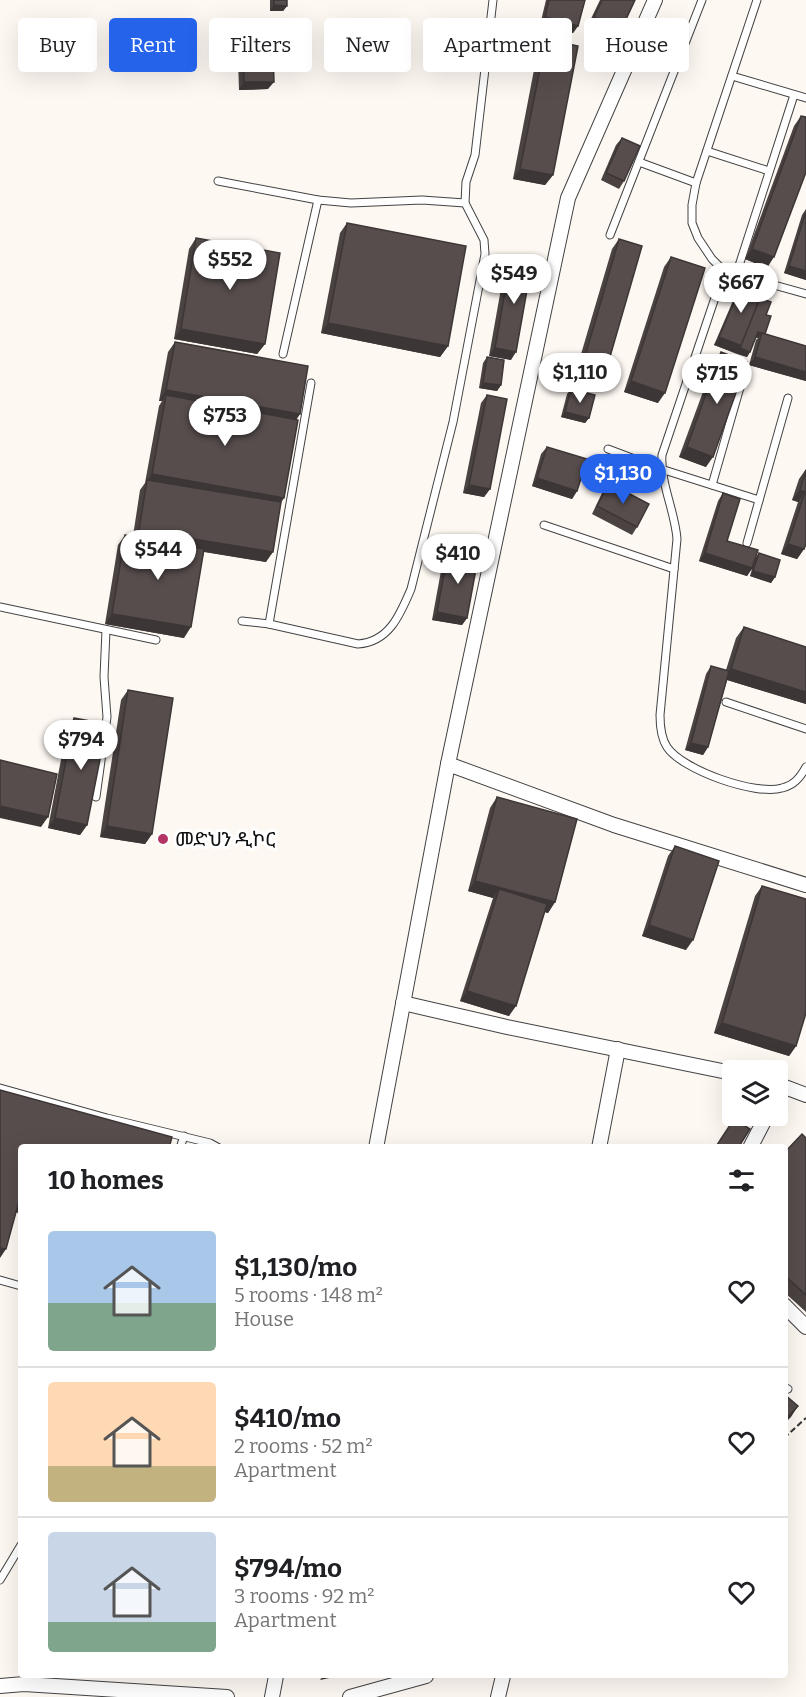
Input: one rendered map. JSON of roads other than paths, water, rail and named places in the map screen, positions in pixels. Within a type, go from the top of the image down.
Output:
[{"type":"street","points":[[377,1144],[448,765],[568,198],[655,0]]},
{"type":"street","points":[[448,765],[614,825],[806,885]]},
{"type":"street","points":[[403,1003],[722,1072]]},
{"type":"street","points":[[600,1144],[618,1049]]},
{"type":"street","points":[[788,1088],[806,1095]]},
{"type":"street","points":[[752,1144],[761,1126]]},
{"type":"street","points":[[788,1309],[806,1327]]},
{"type":"street","points":[[272,1697],[276,1678]]},
{"type":"street","points":[[350,1697],[419,1678]]},
{"type":"street","points":[[498,1697],[502,1678]]},
{"type":"street","points":[[0,1686],[24,1684],[227,1697]]},
{"type":"lane","points":[[242,621],[269,624],[358,644],[370,644],[380,639],[402,610],[411,589],[453,422],[485,254],[484,240],[465,203],[466,182],[475,154],[494,0]]},
{"type":"lane","points":[[610,235],[702,0]]},
{"type":"lane","points":[[757,0],[696,183],[692,205],[692,224],[698,238],[724,272],[806,294]]},
{"type":"lane","points":[[732,76],[806,98]]},
{"type":"lane","points":[[736,274],[794,95]]},
{"type":"lane","points":[[707,151],[769,171]]},
{"type":"lane","points":[[639,162],[696,183]]},
{"type":"lane","points":[[218,181],[318,200],[351,203],[422,200],[465,203]]},
{"type":"lane","points":[[283,354],[318,200]]},
{"type":"lane","points":[[724,272],[662,455],[661,469],[676,525],[677,539],[660,715],[661,729],[665,745],[675,756],[691,767],[728,783],[766,790],[780,789],[800,778],[806,767]]},
{"type":"lane","points":[[712,485],[745,370]]},
{"type":"lane","points":[[269,624],[311,383]]},
{"type":"lane","points":[[747,543],[788,398]]},
{"type":"lane","points":[[608,449],[661,469],[759,500]]},
{"type":"lane","points":[[544,525],[674,569]]},
{"type":"lane","points":[[0,608],[156,640]]},
{"type":"lane","points":[[96,797],[107,717],[104,677],[106,630]]},
{"type":"lane","points":[[726,702],[806,729]]},
{"type":"lane","points":[[0,1088],[212,1144]]},
{"type":"lane","points":[[181,1144],[184,1136]]},
{"type":"lane","points":[[0,1280],[18,1285]]},
{"type":"lane","points":[[0,1580],[18,1550]]},
{"type":"place","name":"መድህን ዲኮር","points":[[163,839]]}]
